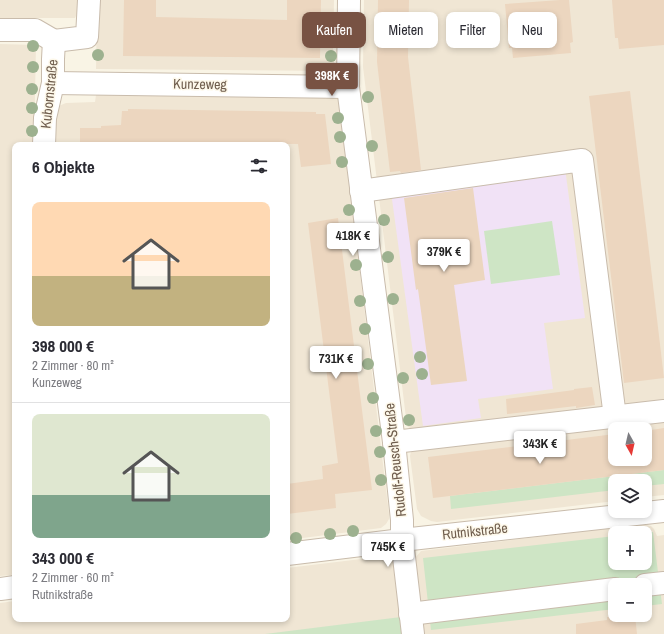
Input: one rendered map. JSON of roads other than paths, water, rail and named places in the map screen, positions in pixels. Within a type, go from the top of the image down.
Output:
[{"type":"street","name":"Kubornstraße","points":[[44,142],[45,118],[53,82],[52,59],[54,41],[87,37],[89,0]]},
{"type":"street","name":"Rudolf-Reusch-Straße","points":[[349,0],[348,86],[394,442],[411,624]]},
{"type":"street","points":[[0,30],[35,30],[54,41]]},
{"type":"street","name":"Kunzeweg","points":[[53,82],[348,86]]},
{"type":"street","points":[[361,191],[582,160],[615,417]]},
{"type":"street","points":[[394,442],[664,411]]},
{"type":"street","name":"Rutnikstraße","points":[[290,554],[664,511]]},
{"type":"street","points":[[652,584],[664,583]]},
{"type":"street","points":[[0,589],[12,587]]},
{"type":"street","points":[[411,624],[608,590]]}]
